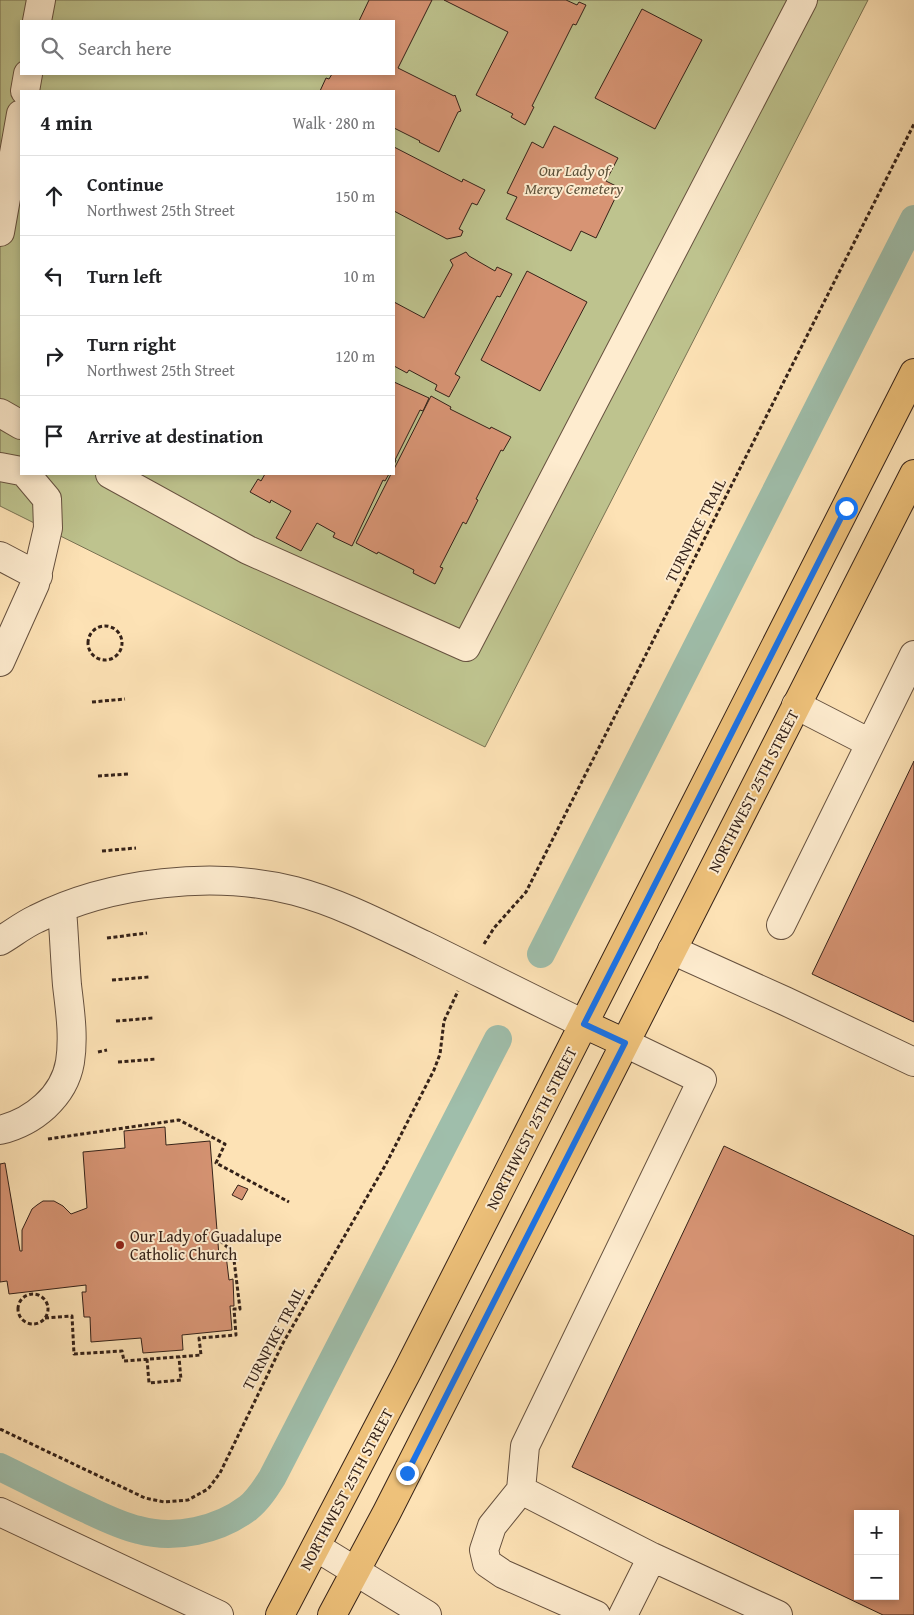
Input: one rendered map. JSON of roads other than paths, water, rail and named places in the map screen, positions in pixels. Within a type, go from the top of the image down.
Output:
[{"type":"main road","name":"NORTHWEST 25TH STREET","points":[[280,1615],[408,1370],[914,373]]},
{"type":"main road","name":"NORTHWEST 25TH STREET","points":[[332,1615],[391,1505],[914,474]]},
{"type":"main road","points":[[584,1024],[625,1043]]},
{"type":"street","points":[[37,20],[41,0]]},
{"type":"street","points":[[112,475],[248,550],[466,647],[803,0]]},
{"type":"street","points":[[25,90],[28,75]]},
{"type":"street","points":[[0,232],[20,120]]},
{"type":"street","points":[[0,413],[20,424]]},
{"type":"street","points":[[0,467],[20,472]]},
{"type":"street","points":[[0,662],[38,576],[48,528],[47,499],[27,475]]},
{"type":"street","points":[[0,556],[38,576]]},
{"type":"street","points":[[780,925],[914,655]]},
{"type":"street","points":[[796,705],[870,743]]},
{"type":"street","points":[[0,941],[36,919],[96,896],[124,889],[156,884],[213,882],[261,884],[328,902],[394,930],[584,1024]]},
{"type":"street","points":[[0,1130],[19,1124],[34,1116],[46,1106],[55,1096],[70,1063],[71,1026],[62,909]]},
{"type":"street","points":[[672,950],[914,1062]]},
{"type":"street","points":[[596,1615],[503,1574],[487,1563],[484,1550],[492,1526],[521,1490],[525,1446],[702,1080],[625,1043]]},
{"type":"street","points":[[521,1490],[652,1557],[778,1615]]},
{"type":"street","points":[[0,1512],[219,1615]]},
{"type":"street","points":[[316,1547],[427,1615]]},
{"type":"street","points":[[623,1615],[652,1557]]},
{"type":"waterway","points":[[541,954],[914,219]]},
{"type":"waterway","points":[[0,1467],[112,1521],[153,1533],[167,1534],[196,1531],[224,1522],[248,1508],[258,1498],[272,1478],[498,1039]]},
{"type":"place","name":"Our Lady of Guadalupe Catholic Church","points":[[120,1245]]},
{"type":"park label","name":"Our Lady of Mercy Cemetery","points":[[574,179]]}]
